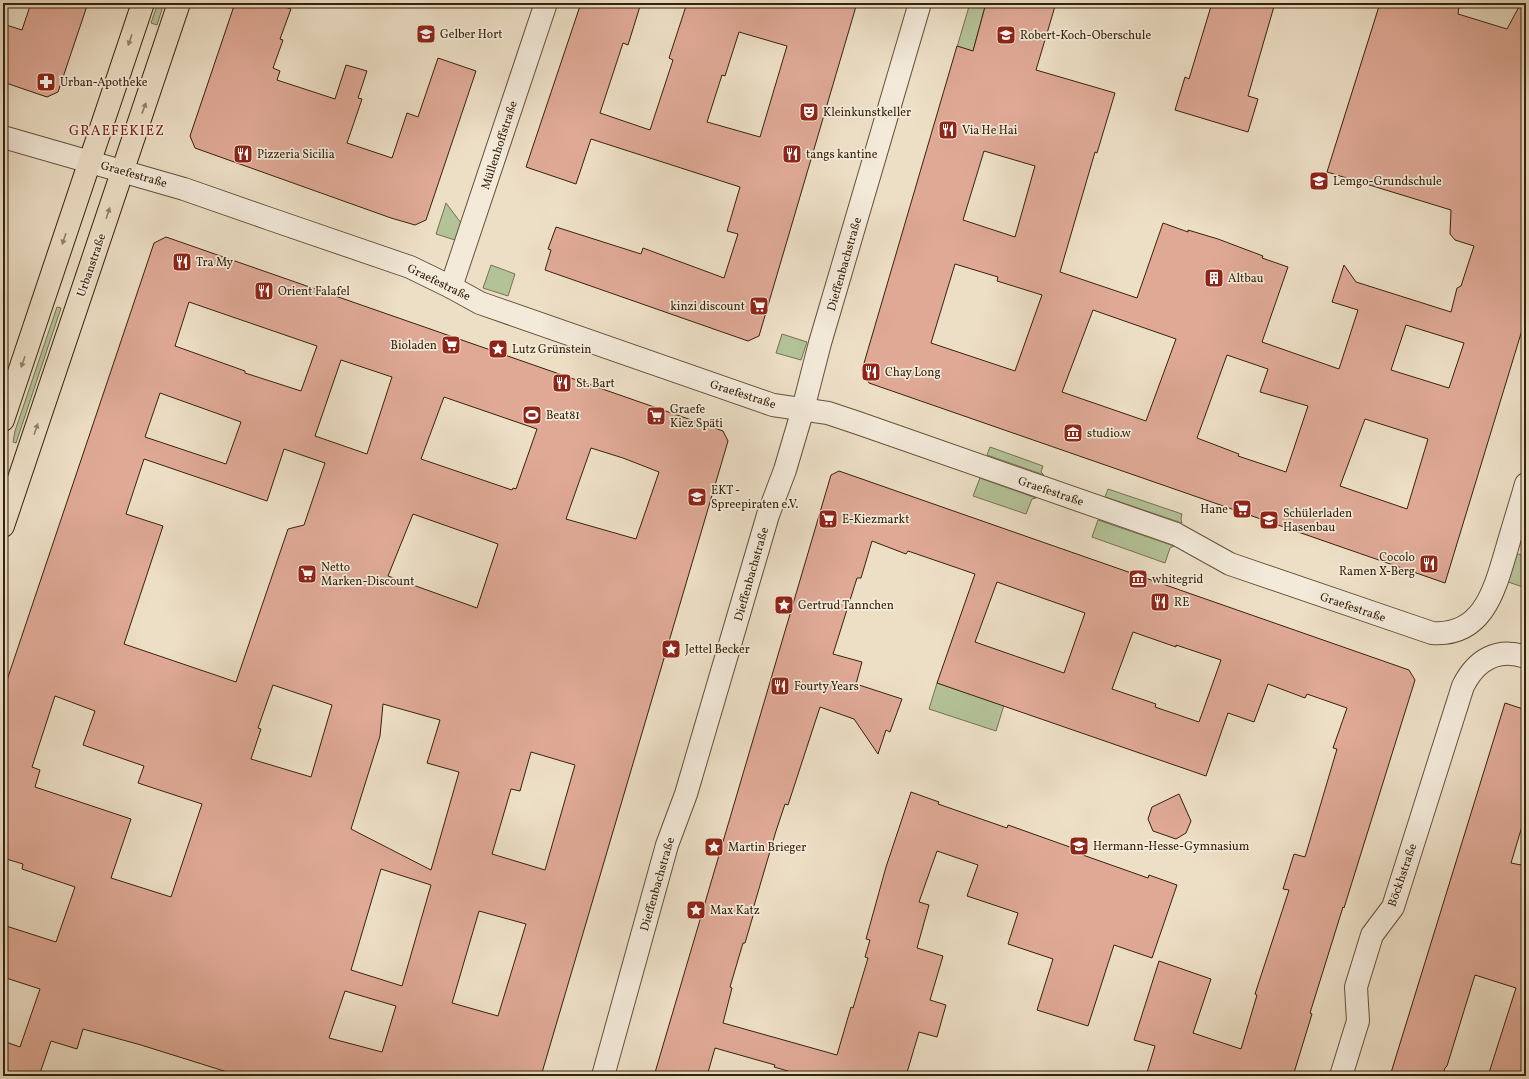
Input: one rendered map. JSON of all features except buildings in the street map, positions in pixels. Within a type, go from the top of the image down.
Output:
[{"type":"main road","points":[[3,420],[143,3]]},
{"type":"main road","name":"Urbanstraße","points":[[3,526],[179,3]]},
{"type":"street","name":"Müllenhoffstraße","points":[[451,287],[546,3]]},
{"type":"street","name":"Dieffenbachstraße","points":[[603,1076],[665,852],[686,794],[768,515],[785,470],[820,344],[920,3]]},
{"type":"street","name":"Graefestraße","points":[[3,137],[184,189],[410,267],[480,303],[772,405],[828,413],[858,423],[1176,534],[1230,564],[1432,633],[1444,634],[1469,625],[1489,602],[1498,579],[1526,484]]},
{"type":"street","name":"Böckhstraße","points":[[1341,1076],[1358,1021],[1356,987],[1369,943],[1372,935],[1393,908],[1462,686],[1469,673],[1479,662],[1492,656],[1518,654],[1526,657]]},
{"type":"green space","points":[[158,3],[164,3],[157,25],[151,23]]},
{"type":"green space","points":[[970,3],[986,3],[973,51],[957,47]]},
{"type":"green space","points":[[446,203],[461,223],[455,240],[436,234]]},
{"type":"green space","points":[[491,265],[515,274],[508,296],[483,288]]},
{"type":"green space","points":[[57,307],[61,308],[16,443],[13,442],[15,431]]},
{"type":"green space","points":[[782,334],[807,342],[801,360],[776,353]]},
{"type":"green space","points":[[990,447],[1043,466],[1041,472],[1044,475],[987,455]]},
{"type":"green space","points":[[980,478],[1036,498],[1032,499],[1026,514],[973,496]]},
{"type":"green space","points":[[1108,489],[1182,514],[1182,523],[1105,497]]},
{"type":"green space","points":[[1098,520],[1174,546],[1170,548],[1165,563],[1092,537]]},
{"type":"green space","points":[[1514,553],[1526,556],[1526,577],[1523,587],[1505,581]]},
{"type":"green space","points":[[937,683],[1004,705],[996,731],[929,709]]},
{"type":"place","name":"Gelber Hort","points":[[426,34]]},
{"type":"place","name":"Robert-Koch-Oberschule","points":[[1006,35]]},
{"type":"place","name":"Urban-Apotheke","points":[[46,82]]},
{"type":"place","name":"Kleinkunstkeller","points":[[809,112]]},
{"type":"place","name":"Via He Hai","points":[[948,130]]},
{"type":"place","name":"Pizzeria Sicilia","points":[[243,154]]},
{"type":"place","name":"tangs kantine","points":[[792,154]]},
{"type":"place","name":"Lemgo-Grundschule","points":[[1319,181]]},
{"type":"place","name":"Tra My","points":[[182,262]]},
{"type":"place","name":"Altbau","points":[[1214,278]]},
{"type":"place","name":"Orient Falafel","points":[[264,291]]},
{"type":"place","name":"kinzi discount","points":[[759,306]]},
{"type":"place","name":"Bioladen","points":[[451,345]]},
{"type":"place","name":"Lutz Grünstein","points":[[498,349]]},
{"type":"place","name":"Chay Long","points":[[871,372]]},
{"type":"place","name":"St. Bart","points":[[562,383]]},
{"type":"place","name":"Beat81","points":[[532,415]]},
{"type":"place","name":"Graefe Kiez Späti","points":[[656,416]]},
{"type":"place","name":"studio.w","points":[[1073,433]]},
{"type":"place","name":"EKT - Spreepiraten e.V.","points":[[697,497]]},
{"type":"place","name":"Hane","points":[[1242,509]]},
{"type":"place","name":"E-Kiezmarkt","points":[[828,519]]},
{"type":"place","name":"Schülerladen Hasenbau","points":[[1269,520]]},
{"type":"place","name":"Cocolo Ramen X-Berg","points":[[1429,564]]},
{"type":"place","name":"Netto Marken-Discount","points":[[307,574]]},
{"type":"place","name":"whitegrid","points":[[1138,579]]},
{"type":"place","name":"RE","points":[[1160,602]]},
{"type":"place","name":"Gertrud Tannchen","points":[[784,605]]},
{"type":"place","name":"Jettel Becker","points":[[671,649]]},
{"type":"place","name":"Fourty Years","points":[[780,686]]},
{"type":"place","name":"Hermann-Hesse-Gymnasium","points":[[1079,846]]},
{"type":"place","name":"Martin Brieger","points":[[714,847]]},
{"type":"place","name":"Max Katz","points":[[696,910]]},
{"type":"district","name":"GRAEFEKIEZ","points":[[117,130]]}]
